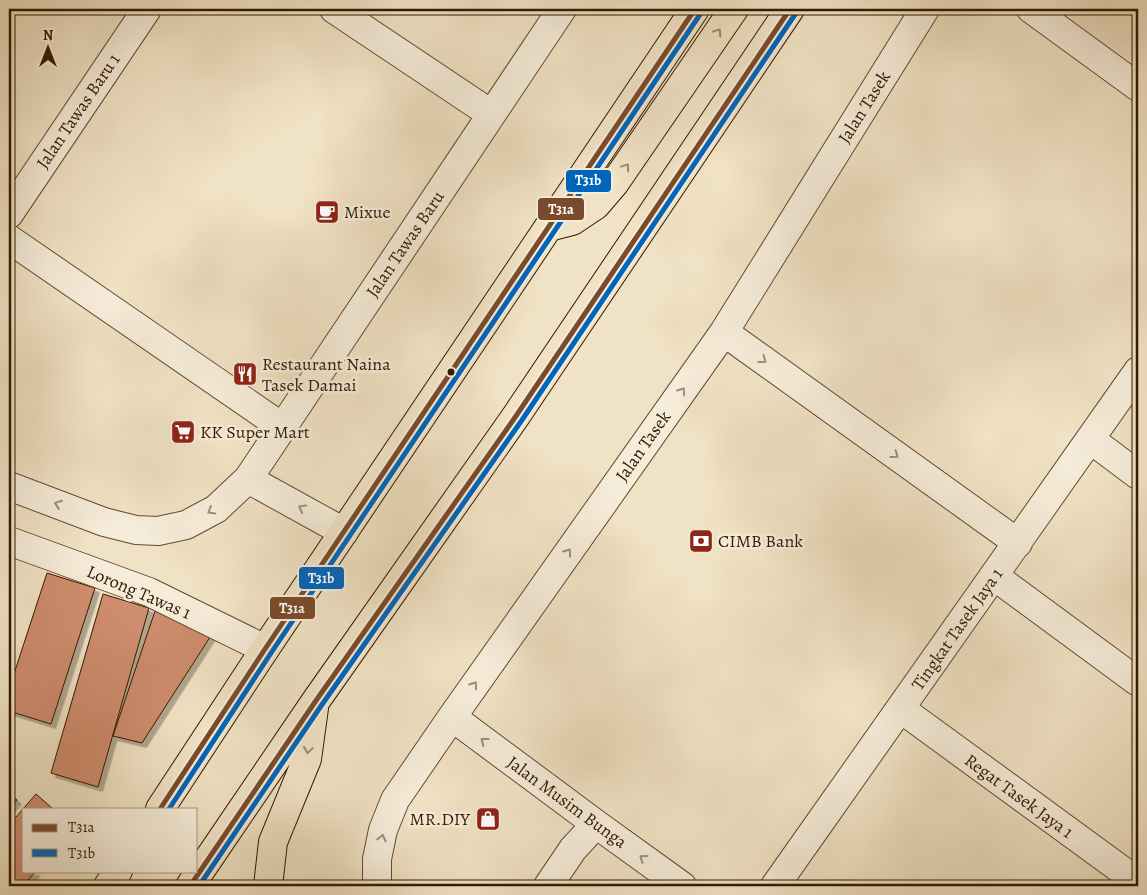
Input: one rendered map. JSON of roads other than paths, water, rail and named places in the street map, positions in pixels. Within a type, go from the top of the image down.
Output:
[{"type":"highway","points":[[161,808],[265,649],[695,9]]},
{"type":"highway","points":[[549,227],[572,221],[580,216],[596,205],[614,184],[734,9]]},
{"type":"highway","points":[[190,886],[315,702],[516,416],[790,9]]},
{"type":"highway","points":[[268,886],[273,842],[307,758],[315,702]]},
{"type":"highway","points":[[108,886],[117,872]]},
{"type":"street","name":"Jalan Tawas Baru 1","points":[[9,214],[147,9]]},
{"type":"street","points":[[334,9],[491,114]]},
{"type":"street","name":"Jalan Tawas Baru","points":[[9,486],[104,522],[136,530],[158,531],[186,525],[216,508],[248,479],[562,9]]},
{"type":"street","name":"Jalan Tasek","points":[[377,886],[377,859],[384,830],[395,800],[724,332],[925,9]]},
{"type":"street","points":[[1031,9],[1138,87]]},
{"type":"street","points":[[9,239],[282,427]]},
{"type":"street","points":[[724,332],[1018,543]]},
{"type":"street","name":"Tingkat Tasek Jaya 1","points":[[775,886],[1138,371]]},
{"type":"street","points":[[1090,439],[1138,475]]},
{"type":"street","points":[[248,479],[344,532]]},
{"type":"street","name":"Lorong Tawas 1","points":[[9,542],[149,592],[265,649]]},
{"type":"street","points":[[994,576],[1138,682]]},
{"type":"street","name":"Regat Tasek Jaya 1","points":[[901,709],[1138,882]]},
{"type":"street","name":"Jalan Musim Bunga","points":[[452,717],[682,886]]},
{"type":"street","points":[[548,886],[573,850],[596,824]]},
{"type":"place","name":"Mixue","points":[[327,212]]},
{"type":"place","name":"Restaurant Naina Tasek Damai","points":[[245,374]]},
{"type":"place","name":"KK Super Mart","points":[[183,432]]},
{"type":"place","name":"CIMB Bank","points":[[701,541]]},
{"type":"place","name":"MR.DIY","points":[[488,819]]}]
